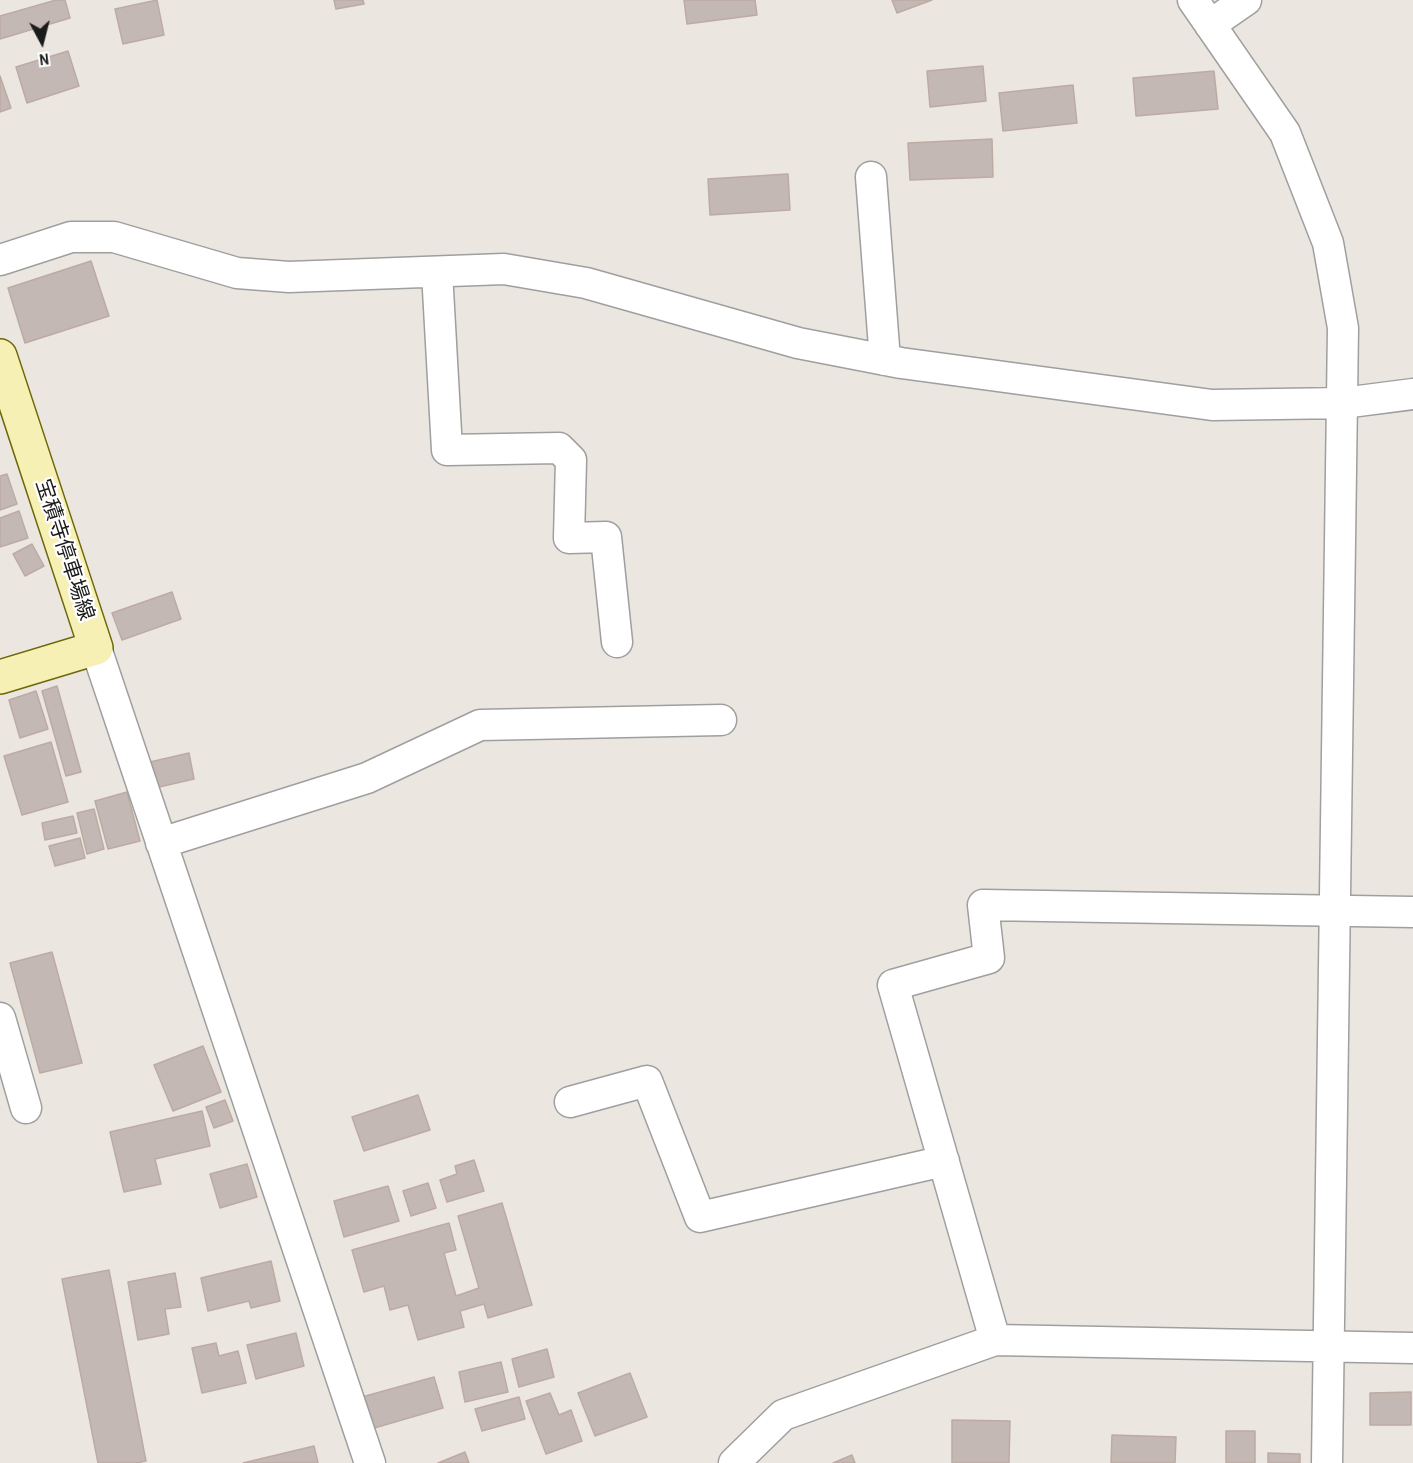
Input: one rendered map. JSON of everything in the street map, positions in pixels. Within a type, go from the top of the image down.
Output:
[{"type":"main road","name":"宝積寺停車場線","points":[[0,357],[96,648],[0,677]]},
{"type":"street","points":[[1192,0],[1285,133],[1328,243],[1343,328],[1327,1463]]},
{"type":"street","points":[[1210,25],[1246,0]]},
{"type":"street","points":[[872,177],[885,360]]},
{"type":"street","points":[[0,260],[70,237],[114,237],[237,273],[289,277],[504,269],[586,283],[798,343],[885,360],[1212,405],[1343,403],[1413,394]]},
{"type":"street","points":[[437,272],[447,450],[559,448],[571,460],[569,538],[606,537],[616,642]]},
{"type":"street","points":[[96,648],[370,1463]]},
{"type":"street","points":[[161,843],[367,778],[480,725],[721,720]]},
{"type":"street","points":[[995,1340],[893,985],[989,958],[983,906],[1413,912]]},
{"type":"street","points":[[0,1018],[26,1108]]},
{"type":"street","points":[[570,1102],[647,1081],[700,1217],[944,1161]]},
{"type":"street","points":[[734,1463],[783,1416],[995,1340],[1413,1348]]},
{"type":"building","points":[[56,0],[65,0],[70,18],[0,39],[0,16]]},
{"type":"building","points":[[157,0],[164,35],[123,44],[115,9]]},
{"type":"building","points":[[334,0],[363,0],[364,4],[336,9]]},
{"type":"building","points":[[684,0],[755,0],[757,15],[687,24]]},
{"type":"building","points":[[892,0],[932,0],[897,13]]},
{"type":"building","points":[[68,51],[79,86],[27,103],[16,67]]},
{"type":"building","points":[[983,66],[986,101],[930,107],[927,71]]},
{"type":"building","points":[[1214,71],[1218,109],[1136,116],[1133,78]]},
{"type":"building","points":[[0,76],[11,108],[0,112]]},
{"type":"building","points":[[1073,85],[1077,123],[1003,131],[999,93]]},
{"type":"building","points":[[992,139],[993,177],[910,180],[908,143]]},
{"type":"building","points":[[788,174],[790,210],[710,215],[708,179]]},
{"type":"building","points":[[91,261],[109,316],[25,343],[8,288]]},
{"type":"building","points":[[7,474],[17,504],[0,510],[0,476]]},
{"type":"building","points":[[19,511],[28,538],[0,547],[0,518]]},
{"type":"building","points":[[32,544],[44,566],[25,576],[13,554]]},
{"type":"building","points":[[172,592],[181,619],[122,640],[112,613]]},
{"type":"building","points":[[57,686],[81,772],[66,776],[42,691]]},
{"type":"building","points":[[36,691],[48,729],[20,738],[9,700]]},
{"type":"building","points":[[51,742],[68,802],[22,815],[4,756]]},
{"type":"building","points":[[189,753],[194,779],[155,788],[150,762]]},
{"type":"building","points":[[127,792],[140,841],[108,849],[95,801]]},
{"type":"building","points":[[94,809],[104,849],[87,854],[77,813]]},
{"type":"building","points":[[73,816],[77,833],[45,840],[42,823]]},
{"type":"building","points":[[80,838],[85,858],[55,866],[49,846]]},
{"type":"building","points":[[52,952],[82,1063],[40,1073],[10,963]]},
{"type":"building","points":[[203,1046],[221,1092],[173,1111],[154,1065]]},
{"type":"building","points":[[418,1095],[430,1130],[364,1151],[352,1117]]},
{"type":"building","points":[[225,1100],[233,1121],[214,1128],[206,1107]]},
{"type":"building","points":[[202,1111],[210,1146],[155,1159],[161,1184],[124,1192],[110,1132]]},
{"type":"building","points":[[474,1160],[484,1191],[447,1202],[440,1180],[457,1174],[455,1166]]},
{"type":"building","points":[[247,1164],[257,1197],[220,1208],[210,1174]]},
{"type":"building","points":[[428,1183],[436,1208],[411,1216],[403,1191]]},
{"type":"building","points":[[388,1186],[399,1221],[344,1237],[334,1201]]},
{"type":"building","points":[[502,1203],[532,1305],[488,1318],[484,1304],[460,1311],[464,1327],[418,1340],[408,1305],[390,1310],[384,1286],[364,1292],[352,1250],[449,1223],[456,1250],[444,1253],[456,1296],[479,1288],[458,1216]]},
{"type":"building","points":[[271,1261],[280,1301],[251,1308],[249,1301],[208,1311],[201,1278]]},
{"type":"building","points":[[109,1270],[146,1461],[137,1463],[98,1463],[62,1279]]},
{"type":"building","points":[[175,1273],[181,1307],[165,1309],[169,1334],[138,1340],[128,1282]]},
{"type":"building","points":[[296,1333],[304,1366],[256,1379],[247,1345]]},
{"type":"building","points":[[216,1343],[219,1356],[238,1351],[246,1383],[202,1393],[192,1348]]},
{"type":"building","points":[[547,1349],[554,1377],[519,1387],[512,1359]]},
{"type":"building","points":[[501,1362],[508,1392],[465,1402],[459,1372]]},
{"type":"building","points":[[630,1373],[647,1417],[595,1436],[578,1393]]},
{"type":"building","points":[[434,1377],[443,1408],[371,1429],[362,1397]]},
{"type":"building","points":[[1411,1392],[1411,1425],[1370,1425],[1370,1393]]},
{"type":"building","points":[[550,1393],[559,1415],[571,1410],[582,1441],[546,1454],[526,1401]]},
{"type":"building","points":[[519,1397],[525,1419],[482,1431],[475,1409]]},
{"type":"building","points":[[952,1420],[1010,1421],[1009,1463],[952,1463]]},
{"type":"building","points":[[1226,1431],[1255,1431],[1255,1463],[1226,1463]]},
{"type":"building","points":[[1112,1435],[1176,1437],[1175,1463],[1111,1463]]},
{"type":"building","points":[[314,1446],[318,1463],[243,1463]]},
{"type":"building","points":[[465,1452],[469,1463],[438,1463]]},
{"type":"building","points":[[1268,1453],[1300,1454],[1300,1463],[1268,1463]]},
{"type":"building","points":[[852,1455],[855,1463],[833,1463]]}]
